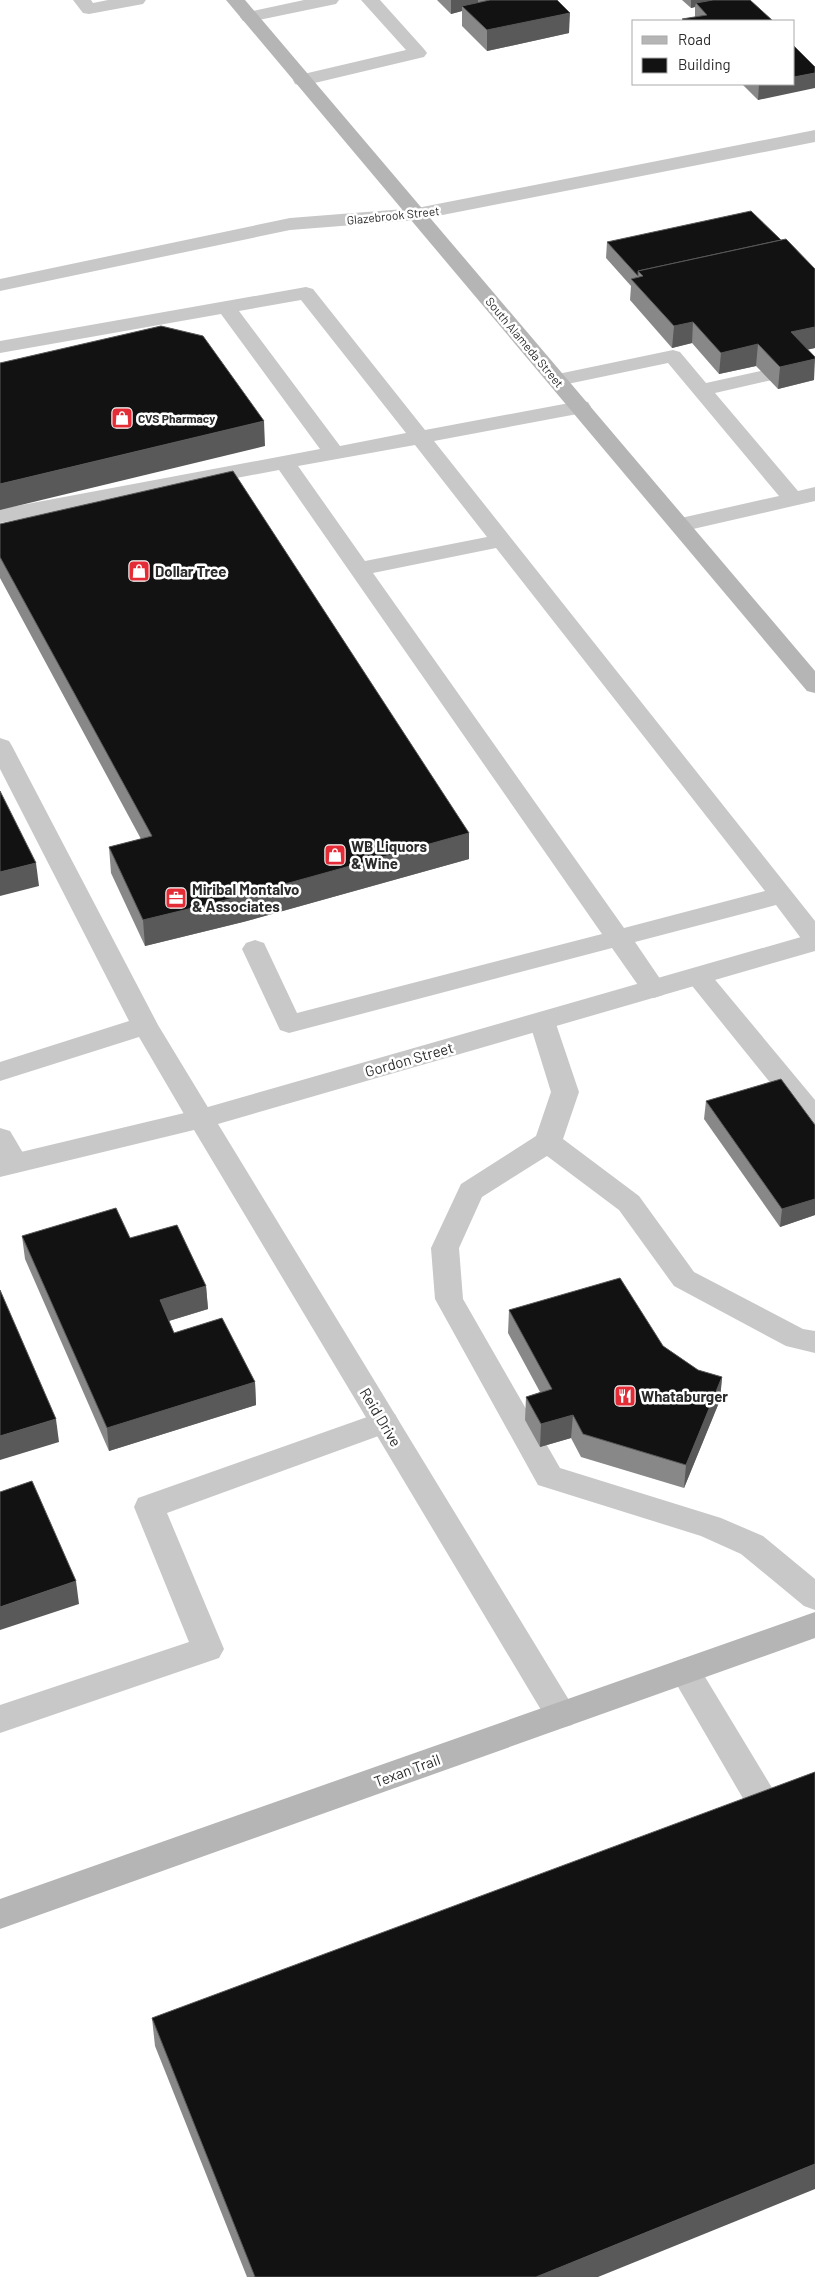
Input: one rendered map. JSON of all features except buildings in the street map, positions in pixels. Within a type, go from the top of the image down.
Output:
[{"type":"main road","name":"South Alameda Street","points":[[234,0],[558,380],[815,686]]},
{"type":"main road","name":"Texan Trail","points":[[0,1914],[815,1625]]},
{"type":"street","points":[[82,0],[89,9],[137,0]]},
{"type":"street","points":[[249,17],[330,0]]},
{"type":"street","points":[[302,80],[418,53],[370,0]]},
{"type":"street","name":"Glazebrook Street","points":[[0,286],[290,224],[417,214],[815,136]]},
{"type":"street","points":[[0,347],[306,293],[782,894],[815,941]]},
{"type":"street","points":[[226,307],[334,453]]},
{"type":"street","points":[[558,380],[673,356],[793,499]]},
{"type":"street","points":[[701,390],[766,376]]},
{"type":"street","points":[[0,516],[580,407]]},
{"type":"street","points":[[284,462],[654,989]]},
{"type":"street","points":[[680,525],[815,494]]},
{"type":"street","points":[[359,568],[503,540]]},
{"type":"street","name":"Reid Drive","points":[[0,746],[145,1025],[561,1715]]},
{"type":"street","points":[[255,949],[289,1024],[782,894]]},
{"type":"street","name":"Gordon Street","points":[[7,1165],[201,1119],[815,941]]},
{"type":"street","points":[[698,976],[815,1118]]},
{"type":"street","points":[[542,1021],[565,1092],[548,1142],[471,1191],[445,1248],[450,1299],[549,1477],[710,1527],[752,1545],[815,1598]]},
{"type":"street","points":[[0,1072],[145,1025]]},
{"type":"street","points":[[0,1138],[7,1165]]},
{"type":"street","points":[[548,1142],[629,1203],[684,1279],[796,1338],[815,1342]]},
{"type":"street","points":[[0,1719],[208,1649],[149,1507],[384,1422]]},
{"type":"street","points":[[685,1671],[771,1816]]},
{"type":"place","name":"CVS Pharmacy","points":[[122,418]]},
{"type":"place","name":"Dollar Tree","points":[[139,571]]},
{"type":"place","name":"WB Liquors & Wine","points":[[335,855]]},
{"type":"place","name":"Miribal Montalvo & Associates","points":[[176,898]]},
{"type":"place","name":"Whataburger","points":[[625,1396]]}]
